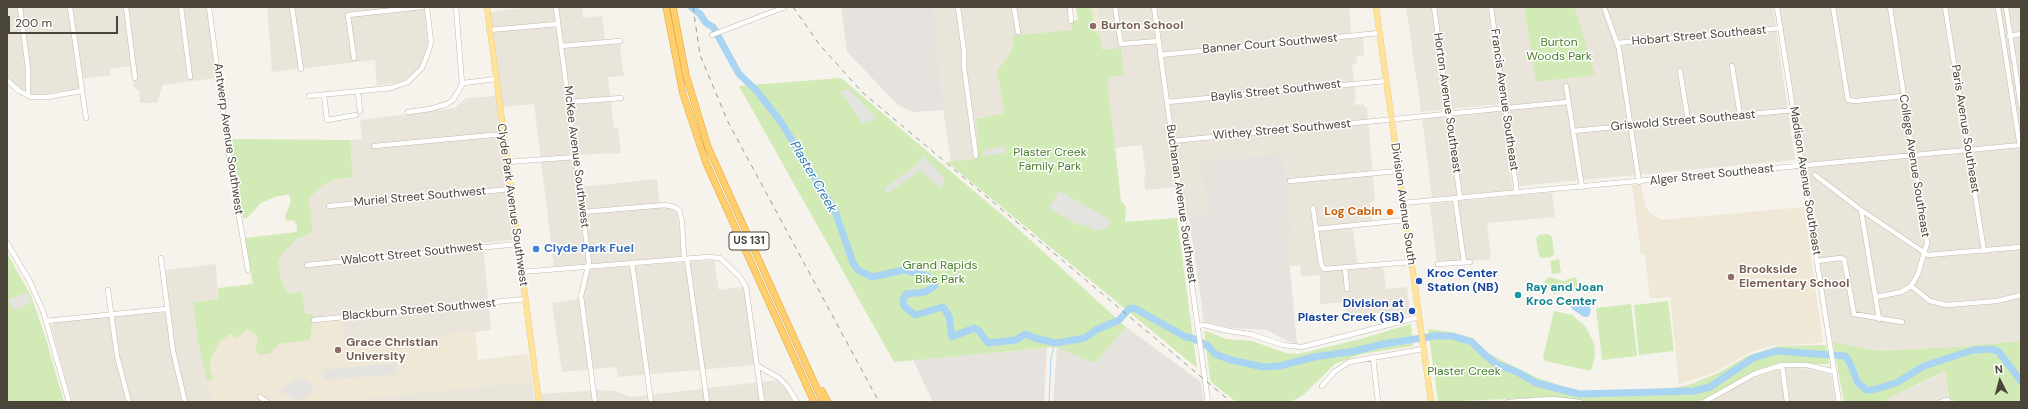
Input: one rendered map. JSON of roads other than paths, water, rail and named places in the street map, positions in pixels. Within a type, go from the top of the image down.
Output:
[{"type":"highway","name":"US 131","points":[[666,7],[679,76],[692,123],[713,180],[813,402]]},
{"type":"highway","name":"US 131","points":[[673,7],[686,75],[713,160],[823,402]]},
{"type":"highway","points":[[806,365],[828,402]]},
{"type":"main road","name":"Clyde Park Avenue Southwest","points":[[486,7],[539,402]]},
{"type":"main road","name":"Division Avenue South","points":[[1376,7],[1431,402]]},
{"type":"street","points":[[20,7],[29,73],[28,96]]},
{"type":"street","points":[[70,7],[86,118]]},
{"type":"street","points":[[126,7],[135,78]]},
{"type":"street","points":[[181,7],[190,77]]},
{"type":"street","name":"Antwerp Avenue Southwest","points":[[209,7],[228,150],[248,270]]},
{"type":"street","points":[[292,7],[301,69]]},
{"type":"street","points":[[354,58],[348,14],[422,7]]},
{"type":"street","points":[[309,96],[398,87],[408,82],[422,68],[427,58],[431,42],[427,7]]},
{"type":"street","points":[[408,112],[430,109],[447,104],[453,100],[462,83],[456,7]]},
{"type":"street","name":"McKee Avenue Southwest","points":[[556,7],[590,262],[581,296],[594,402]]},
{"type":"street","points":[[712,35],[784,7]]},
{"type":"street","points":[[958,7],[964,51],[964,67],[976,156]]},
{"type":"street","points":[[1014,7],[1018,32]]},
{"type":"street","points":[[1070,7],[1071,21]]},
{"type":"street","points":[[1114,7],[1121,44],[1159,41]]},
{"type":"street","name":"Buchanan Avenue Southwest","points":[[1154,7],[1208,402]]},
{"type":"street","name":"Horton Avenue Southeast","points":[[1434,7],[1449,112],[1464,262]]},
{"type":"street","name":"Francis Avenue Southeast","points":[[1491,7],[1518,193]]},
{"type":"street","points":[[1604,7],[1617,43],[1639,182]]},
{"type":"street","name":"Madison Avenue Southeast","points":[[1777,7],[1839,402]]},
{"type":"street","points":[[1833,7],[1848,100],[1856,101],[1903,96]]},
{"type":"street","name":"College Avenue Southeast","points":[[1890,7],[1926,240],[1925,253],[1918,274],[1911,286]]},
{"type":"street","name":"Paris Avenue Southeast","points":[[1946,7],[1984,251]]},
{"type":"street","points":[[1998,7],[2019,141],[2021,145]]},
{"type":"street","points":[[2006,7],[2020,91],[2021,107]]},
{"type":"street","points":[[489,30],[558,24]]},
{"type":"street","name":"Hobart Street Southeast","points":[[1617,43],[1780,28]]},
{"type":"street","name":"Banner Court Southwest","points":[[1160,55],[1379,33]]},
{"type":"street","points":[[2002,36],[2021,34]]},
{"type":"street","points":[[562,46],[620,41]]},
{"type":"street","points":[[1732,66],[1740,115]]},
{"type":"street","points":[[1680,71],[1688,120]]},
{"type":"street","points":[[462,83],[496,79]]},
{"type":"street","points":[[7,80],[28,96],[36,98],[81,91]]},
{"type":"street","name":"Baylis Street Southwest","points":[[1166,102],[1386,81]]},
{"type":"street","points":[[1566,86],[1582,187]]},
{"type":"street","points":[[2011,92],[2020,91]]},
{"type":"street","points":[[358,92],[360,111]]},
{"type":"street","points":[[324,95],[327,120],[356,115]]},
{"type":"street","points":[[569,102],[621,98]]},
{"type":"street","name":"Withey Street Southwest","points":[[1172,141],[1449,112],[1568,102]]},
{"type":"street","name":"Griswold Street Southeast","points":[[1573,131],[1794,110]]},
{"type":"street","points":[[374,146],[503,134]]},
{"type":"street","name":"Alger Street Southeast","points":[[1403,203],[2021,145]]},
{"type":"street","points":[[507,162],[576,157]]},
{"type":"street","points":[[1290,181],[1398,171]]},
{"type":"street","points":[[1815,175],[1861,210],[1925,253],[1933,255],[2021,247]]},
{"type":"street","name":"Muriel Street Southwest","points":[[328,206],[511,189]]},
{"type":"street","points":[[583,212],[670,205],[679,210],[684,234],[686,259],[707,402]]},
{"type":"street","points":[[1313,208],[1320,264],[1326,270],[1411,262]]},
{"type":"street","points":[[1861,210],[1879,319]]},
{"type":"street","points":[[1316,229],[1405,220]]},
{"type":"street","points":[[7,243],[29,280],[46,321],[69,402]]},
{"type":"street","name":"Walcott Street Southwest","points":[[307,265],[518,244]]},
{"type":"street","points":[[162,258],[166,309],[176,367],[185,402]]},
{"type":"street","points":[[521,272],[686,259],[720,258],[740,278],[746,287],[762,402]]},
{"type":"street","points":[[1817,261],[1840,258],[1844,259],[1853,312],[1879,319],[1902,322]]},
{"type":"street","points":[[1438,264],[1470,262]]},
{"type":"street","points":[[632,263],[651,402]]},
{"type":"street","points":[[1345,268],[1347,289]]},
{"type":"street","points":[[1876,297],[1901,292],[1911,286],[1930,301],[1947,305],[1997,301],[2021,295]]},
{"type":"street","points":[[108,290],[117,356],[129,402]]},
{"type":"street","name":"Blackburn Street Southwest","points":[[314,320],[525,299]]},
{"type":"street","points":[[46,321],[166,309]]},
{"type":"street","points":[[1198,326],[1204,325],[1229,331],[1254,334],[1283,345],[1302,347],[1419,320]]},
{"type":"street","points":[[1322,386],[1334,372],[1344,365],[1358,360],[1423,346]]},
{"type":"street","points":[[1373,357],[1378,402]]},
{"type":"street","points":[[1782,365],[1787,402]]},
{"type":"street","points":[[1704,402],[1754,374],[1782,365],[1807,365],[1835,372]]},
{"type":"street","points":[[758,366],[779,378],[787,386],[797,402]]},
{"type":"street","points":[[260,397],[267,402]]},
{"type":"street","points":[[1508,402],[1552,399],[1580,402]]},
{"type":"street","points":[[1941,402],[1948,401]]},
{"type":"water","points":[[1573,303],[1589,305],[1591,310],[1589,316],[1584,317],[1572,309],[1571,305]]},
{"type":"waterway","name":"Plaster Creek","points":[[691,7],[700,14],[706,23],[713,27],[739,74],[756,90],[781,122],[835,211],[853,263],[858,270],[872,277],[904,270],[928,276],[935,286],[925,292],[906,294],[903,300],[904,306],[915,315],[943,307],[949,316],[952,337],[974,328],[979,331],[988,343],[1016,340],[1025,334],[1056,343],[1085,338],[1096,330],[1119,320],[1129,309],[1134,308],[1186,337],[1192,338],[1208,346],[1215,354],[1231,360],[1263,367],[1280,366],[1314,357],[1355,351],[1383,344],[1435,336],[1452,336],[1472,342],[1496,364],[1517,372],[1536,383],[1579,394],[1694,391],[1710,387],[1753,358],[1776,351],[1845,356],[1849,361],[1858,383],[1867,390],[1872,390],[1896,383],[1924,366],[1973,350],[1990,349],[1998,351],[2021,381]]},
{"type":"waterway","points":[[1049,402],[1051,358],[1055,342]]},
{"type":"railway","points":[[693,7],[700,55],[728,122],[879,402]]},
{"type":"railway","points":[[793,7],[819,44],[862,92],[1231,402]]},
{"type":"place","name":"Burton School","points":[[1093,26]]},
{"type":"place","name":"Log Cabin","points":[[1390,212]]},
{"type":"place","name":"Clyde Park Fuel","points":[[536,249]]},
{"type":"place","name":"Brookside Elementary School","points":[[1731,277]]},
{"type":"place","name":"Kroc Center Station (NB)","points":[[1419,281]]},
{"type":"place","name":"Ray and Joan Kroc Center","points":[[1518,295]]},
{"type":"place","name":"Division at Plaster Creek (SB)","points":[[1412,311]]},
{"type":"place","name":"Grace Christian University","points":[[338,350]]},
{"type":"park label","name":"Burton Woods Park","points":[[1559,50]]},
{"type":"park label","name":"Plaster Creek Family Park","points":[[1050,160]]},
{"type":"park label","name":"Grand Rapids Bike Park","points":[[940,273]]}]
